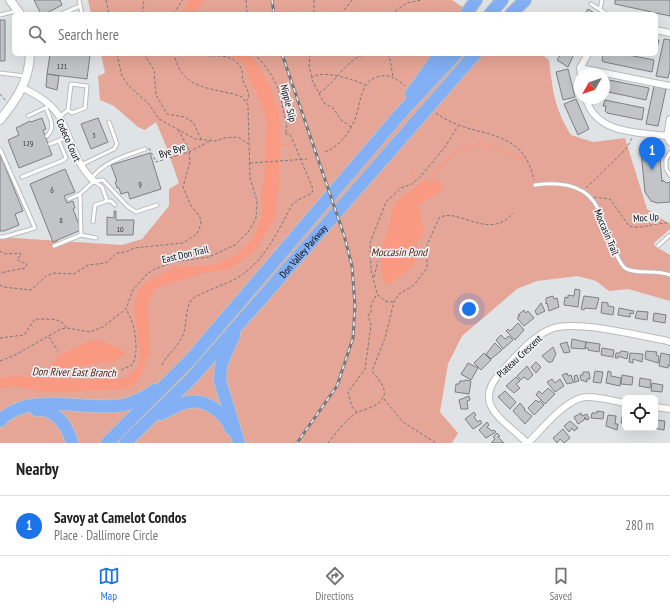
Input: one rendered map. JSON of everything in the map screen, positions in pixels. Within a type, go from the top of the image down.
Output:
[{"type":"highway","points":[[467,12],[476,0]]},
{"type":"highway","points":[[492,12],[502,0]]},
{"type":"highway","points":[[514,12],[525,0]]},
{"type":"highway","points":[[401,113],[408,97],[439,56]]},
{"type":"highway","name":"Don Valley Parkway","points":[[107,443],[171,379],[293,241],[401,113],[454,56]]},
{"type":"highway","name":"Don Valley Parkway","points":[[126,443],[192,378],[473,56]]},
{"type":"highway","points":[[238,443],[220,381],[221,365],[239,325]]},
{"type":"highway","points":[[0,421],[14,410],[32,406],[123,405],[144,398],[171,379]]},
{"type":"highway","points":[[148,422],[172,408],[188,402],[206,404],[218,410],[229,423],[234,443]]},
{"type":"highway","points":[[0,427],[10,417],[38,409],[52,414],[63,421],[70,434],[72,443]]},
{"type":"street","points":[[12,1],[19,12]]},
{"type":"street","points":[[658,30],[670,33]]},
{"type":"street","points":[[0,120],[23,88],[27,77],[30,56]]},
{"type":"street","points":[[581,68],[587,56]]},
{"type":"street","points":[[610,76],[670,86]]},
{"type":"street","name":"Codeco Court","points":[[23,88],[37,95],[59,117],[80,165],[92,180]]},
{"type":"street","points":[[589,104],[595,117],[605,124],[620,129],[668,139],[670,119]]},
{"type":"street","name":"Plateau Crescent","points":[[622,402],[589,396],[581,397],[566,406],[528,443],[493,410],[488,400],[488,394],[494,380],[500,373],[542,334],[552,328],[572,326],[670,342]]},
{"type":"street","points":[[658,407],[670,409]]},
{"type":"lane","points":[[79,0],[82,12]]},
{"type":"lane","points":[[600,8],[602,0]]},
{"type":"lane","points":[[591,4],[605,12]]},
{"type":"lane","points":[[66,12],[80,6]]},
{"type":"lane","points":[[0,11],[2,15],[12,13]]},
{"type":"lane","points":[[0,73],[27,77]]},
{"type":"lane","points":[[59,117],[68,110],[71,84],[87,86],[85,108],[72,113],[68,110]]},
{"type":"lane","points":[[28,116],[48,107],[52,131],[47,136]]},
{"type":"lane","points":[[80,165],[114,149],[118,144],[109,122]]},
{"type":"lane","points":[[50,144],[68,137]]},
{"type":"lane","points":[[22,177],[64,160],[66,158],[59,141]]},
{"type":"lane","points":[[0,149],[35,228],[0,237]]},
{"type":"lane","points":[[69,199],[80,194],[98,170],[112,162],[146,149]]},
{"type":"lane","points":[[670,153],[666,159],[666,169],[670,175]]},
{"type":"lane","points":[[92,180],[102,187],[107,201]]},
{"type":"lane","points":[[92,180],[103,180],[127,206],[136,212],[157,205]]},
{"type":"lane","name":"Moccasin Trail","points":[[535,185],[546,183],[566,185],[582,192],[594,201],[612,245],[625,268],[633,271],[659,271],[670,275]]},
{"type":"lane","points":[[80,194],[81,235]]},
{"type":"lane","points":[[93,222],[95,205],[111,201],[115,205]]},
{"type":"lane","points":[[54,246],[81,235],[96,238]]},
{"type":"lane","points":[[658,246],[670,235]]},
{"type":"path","points":[[106,0],[109,12]]},
{"type":"path","points":[[142,12],[144,0]]},
{"type":"path","points":[[175,12],[182,0]]},
{"type":"path","points":[[246,0],[247,12]]},
{"type":"path","points":[[314,0],[314,12]]},
{"type":"path","points":[[343,12],[352,0]]},
{"type":"path","points":[[394,12],[407,4],[421,0]]},
{"type":"path","points":[[117,56],[122,76],[128,85],[140,94],[159,119],[195,138],[216,141],[224,138],[238,137],[248,145]]},
{"type":"path","points":[[145,56],[154,70],[156,95],[167,114],[184,117],[193,122],[202,140]]},
{"type":"path","points":[[175,56],[182,73],[194,84],[202,88],[242,96],[246,102]]},
{"type":"path","name":"East Don Trail","points":[[126,309],[129,297],[135,286],[155,269],[173,262],[209,257],[236,245],[249,231],[256,218],[258,201],[250,178],[249,163],[248,109],[246,102],[248,100],[248,89],[243,80],[242,69],[233,59],[224,56]]},
{"type":"path","name":"Nipple Slip","points":[[256,56],[275,79],[283,103],[287,125],[286,134],[290,134],[301,159]]},
{"type":"path","points":[[310,56],[309,66],[312,77],[311,80],[324,103],[333,108],[341,120],[351,127]]},
{"type":"path","points":[[319,93],[338,76],[356,56]]},
{"type":"path","points":[[388,56],[393,77]]},
{"type":"path","points":[[312,77],[319,74],[338,76],[366,85]]},
{"type":"path","points":[[325,152],[339,143],[351,127],[366,85],[376,77],[385,76],[393,77],[405,87]]},
{"type":"path","points":[[0,94],[12,105]]},
{"type":"path","points":[[435,113],[448,122],[458,126],[498,136],[522,151],[532,171],[535,185]]},
{"type":"path","points":[[394,302],[385,301],[377,294],[373,278],[370,243],[386,202],[401,188],[412,184],[420,177],[444,147],[458,126]]},
{"type":"path","points":[[0,285],[3,287],[31,290],[46,276],[54,273],[74,274],[88,265],[106,264],[117,253],[126,252],[134,248],[183,243],[197,234],[201,224],[200,218],[190,204],[183,187],[190,162],[189,152],[178,129]]},
{"type":"path","points":[[582,192],[626,148],[632,138]]},
{"type":"path","name":"Bye Bye","points":[[146,149],[150,148],[156,162],[189,152],[210,141]]},
{"type":"path","points":[[162,365],[181,339],[192,299],[237,278],[254,265],[270,247],[292,205],[298,200],[312,193],[314,189],[301,159]]},
{"type":"path","points":[[249,163],[308,159]]},
{"type":"path","name":"Moc Up","points":[[589,197],[602,197],[610,199],[629,226],[638,227],[670,223]]},
{"type":"path","points":[[328,443],[357,413],[374,406],[383,398],[385,393],[383,385],[372,370],[385,338],[394,302],[399,294],[414,285],[427,268],[427,245],[439,218],[449,215],[476,223],[493,224],[504,221],[513,213]]},
{"type":"path","points":[[0,252],[6,254],[20,253],[21,256],[17,258],[19,261],[27,264],[25,268],[0,273]]},
{"type":"path","points":[[373,278],[378,261]]},
{"type":"path","points":[[357,413],[352,407],[348,392],[365,369],[371,325],[368,315],[371,312],[371,305],[377,294]]},
{"type":"path","points":[[0,361],[13,356],[48,336],[67,328],[83,331],[98,329],[126,309],[129,313],[134,332],[136,355],[132,365],[121,370]]},
{"type":"path","points":[[0,338],[24,335],[35,319],[63,321],[67,328]]},
{"type":"path","points":[[48,336],[58,351]]},
{"type":"path","points":[[383,398],[403,422],[436,443]]},
{"type":"shaded area","points":[[88,0],[452,0],[470,12],[91,12]]},
{"type":"shaded area","points":[[101,56],[544,56],[549,60],[555,99],[565,125],[571,135],[593,142],[625,138],[647,209],[670,224],[670,229],[654,243],[655,246],[670,255],[670,301],[628,289],[609,291],[596,281],[578,276],[537,281],[517,289],[462,336],[448,364],[440,412],[458,433],[452,443],[0,443],[0,237],[122,245],[142,239],[169,206],[169,189],[179,183],[156,122],[145,130],[138,127],[114,106],[100,100],[98,76],[105,73]]},
{"type":"water","points":[[189,0],[204,0],[195,12],[183,12]]},
{"type":"water","points":[[229,56],[248,56],[253,58],[268,81],[279,113],[279,187],[274,220],[256,249],[230,269],[203,273],[155,288],[148,303],[150,353],[139,380],[127,389],[42,392],[16,386],[0,388],[0,378],[15,376],[83,380],[126,378],[136,369],[140,357],[134,306],[137,292],[145,283],[175,267],[215,265],[236,255],[253,239],[262,214],[261,195],[265,164],[267,122],[257,93],[249,80],[245,64]]},
{"type":"water","name":"Moccasin Pond","points":[[425,180],[431,183],[439,180],[443,189],[418,206],[424,232],[417,243],[417,257],[412,267],[394,281],[386,284],[383,279],[380,256],[381,248],[389,228],[392,208],[399,199]]},
{"type":"water","points":[[99,340],[125,351],[126,354],[117,361],[59,369],[52,368],[56,357],[86,342]]},
{"type":"building","points":[[34,0],[60,0],[62,5],[49,12],[40,12]]},
{"type":"building","points":[[615,0],[670,0],[670,16],[658,13],[658,12],[615,4]]},
{"type":"building","points":[[0,20],[5,20],[5,61],[0,61]]},
{"type":"building","points":[[664,39],[670,40],[670,70],[668,78],[656,76]]},
{"type":"building","points":[[50,56],[90,56],[87,79],[47,74]]},
{"type":"building","points":[[560,56],[573,56],[568,67],[557,60]]},
{"type":"building","points":[[603,56],[633,56],[654,60],[652,72],[602,61]]},
{"type":"building","points":[[568,69],[574,97],[563,100],[556,72]]},
{"type":"building","points":[[47,74],[59,76],[57,90],[46,87]]},
{"type":"building","points":[[610,80],[649,88],[646,100],[610,92]]},
{"type":"building","points":[[654,86],[666,89],[658,126],[646,124]]},
{"type":"building","points":[[574,100],[574,104],[578,104],[589,129],[578,135],[564,104]]},
{"type":"building","points":[[610,101],[644,108],[642,120],[607,113],[605,111],[606,106],[603,106],[604,104],[610,104]]},
{"type":"building","points":[[42,118],[46,129],[43,130],[52,155],[19,168],[8,140],[19,135],[16,128],[30,121],[31,122]]},
{"type":"building","points":[[98,118],[108,142],[91,149],[81,124]]},
{"type":"building","points":[[651,143],[655,146],[659,146],[662,182],[663,180],[666,183],[670,182],[670,202],[657,203],[651,201],[645,192],[641,152],[642,146]]},
{"type":"building","points":[[150,153],[161,189],[130,199],[128,192],[121,194],[119,188],[117,188],[115,182],[117,181],[111,165]]},
{"type":"building","points":[[0,154],[23,211],[15,214],[19,225],[4,231],[0,231]]},
{"type":"building","points":[[65,169],[75,192],[64,196],[67,203],[73,201],[75,208],[73,209],[81,230],[53,242],[30,184]]},
{"type":"building","points":[[114,211],[116,211],[116,220],[134,220],[133,235],[107,235],[107,217],[114,218]]},
{"type":"building","points":[[575,289],[580,290],[578,307],[564,305],[565,297],[568,298],[568,295],[574,296]]},
{"type":"building","points":[[553,296],[554,299],[557,298],[559,307],[549,311],[547,303],[546,304],[546,298]]},
{"type":"building","points":[[584,296],[599,298],[596,309],[581,309]]},
{"type":"building","points":[[602,302],[608,303],[608,306],[614,307],[613,315],[601,313]]},
{"type":"building","points":[[541,303],[545,311],[537,315],[535,311]]},
{"type":"building","points":[[619,308],[634,311],[633,314],[630,313],[630,317],[618,315]]},
{"type":"building","points":[[524,310],[526,313],[528,311],[534,318],[524,326],[517,318],[520,316],[518,315]]},
{"type":"building","points":[[637,311],[648,312],[647,320],[635,318]]},
{"type":"building","points":[[654,313],[666,315],[665,323],[653,321]]},
{"type":"building","points":[[518,323],[524,330],[515,340],[506,331],[508,329],[510,331]]},
{"type":"building","points":[[501,335],[505,339],[509,336],[513,340],[503,349],[496,340]]},
{"type":"building","points":[[572,339],[586,342],[585,349],[571,348]]},
{"type":"building","points":[[567,342],[570,352],[564,353],[560,344]]},
{"type":"building","points":[[586,342],[600,344],[599,352],[585,348]]},
{"type":"building","points":[[495,343],[502,350],[491,359],[486,354]]},
{"type":"building","points":[[553,347],[556,354],[552,362],[548,362],[542,356]]},
{"type":"building","points":[[602,348],[614,350],[613,357],[601,355]]},
{"type":"building","points":[[621,351],[628,352],[627,359],[618,356],[618,358],[615,358],[616,353],[620,353]]},
{"type":"building","points":[[646,351],[657,352],[656,355],[659,356],[658,363],[645,359]]},
{"type":"building","points":[[484,353],[491,360],[481,370],[474,363]]},
{"type":"building","points":[[630,353],[643,354],[642,362],[633,359],[633,363],[629,362]]},
{"type":"building","points":[[661,353],[670,355],[670,366],[668,365],[668,368],[659,366]]},
{"type":"building","points":[[536,362],[541,367],[536,373],[531,367]]},
{"type":"building","points":[[468,363],[478,368],[471,380],[461,374]]},
{"type":"building","points":[[527,366],[533,375],[528,380],[524,377],[521,380],[517,376]]},
{"type":"building","points":[[595,371],[603,372],[601,383],[593,382]]},
{"type":"building","points":[[608,371],[611,372],[611,376],[621,378],[620,386],[606,383]]},
{"type":"building","points":[[583,372],[589,372],[590,379],[587,379],[587,382],[581,380],[580,375],[583,375]]},
{"type":"building","points":[[567,373],[568,376],[571,375],[573,381],[575,380],[574,376],[577,375],[579,381],[567,384],[562,375]]},
{"type":"building","points":[[622,375],[633,377],[632,385],[621,384]]},
{"type":"building","points":[[516,377],[520,381],[516,384],[520,388],[514,393],[506,386]]},
{"type":"building","points":[[640,378],[651,380],[650,388],[639,386]]},
{"type":"building","points":[[552,379],[555,383],[560,379],[564,386],[555,392],[547,382]]},
{"type":"building","points":[[460,381],[471,381],[469,394],[455,392],[456,384],[459,384]]},
{"type":"building","points":[[652,383],[663,385],[662,392],[651,391]]},
{"type":"building","points":[[548,388],[555,394],[545,404],[536,395],[539,391],[542,394]]},
{"type":"building","points":[[505,391],[516,402],[510,409],[498,397]]},
{"type":"building","points":[[469,396],[470,400],[467,401],[468,409],[461,409],[459,400]]},
{"type":"building","points":[[536,400],[538,402],[540,401],[544,405],[534,415],[528,408]]},
{"type":"building","points":[[520,403],[525,409],[524,410],[532,416],[525,424],[513,411]]},
{"type":"building","points":[[597,411],[604,412],[603,419],[591,418],[592,413],[597,413]]},
{"type":"building","points":[[474,412],[476,415],[474,417],[478,422],[480,420],[482,423],[473,429],[465,419]]},
{"type":"building","points":[[581,413],[582,416],[587,414],[589,419],[586,420],[585,417],[584,420],[578,424],[574,417]]},
{"type":"building","points":[[608,415],[616,416],[615,424],[618,424],[617,430],[606,426]]},
{"type":"building","points":[[658,420],[665,421],[664,430],[658,429]]},
{"type":"building","points":[[570,421],[578,428],[574,431],[572,428],[569,432],[564,426]]},
{"type":"building","points":[[487,422],[489,425],[487,427],[496,432],[486,438],[479,430]]},
{"type":"building","points":[[563,429],[570,438],[564,443],[560,439],[557,443],[553,438]]},
{"type":"building","points":[[497,433],[500,436],[498,437],[504,443],[491,443],[495,439],[493,437]]},
{"type":"waterway","points":[[431,183],[433,174],[457,151],[481,143],[523,160]]},
{"type":"waterway","points":[[278,145],[290,144]]},
{"type":"waterway","points":[[411,172],[415,177]]},
{"type":"railway","points":[[272,0],[274,12]]},
{"type":"railway","points":[[283,56],[344,235],[352,266],[355,306],[353,338],[337,386],[297,443]]},
{"type":"place","name":"Savoy at Camelot Condos","points":[[652,170]]},
{"type":"water label","name":"Don River East Branch","points":[[74,372]]}]
